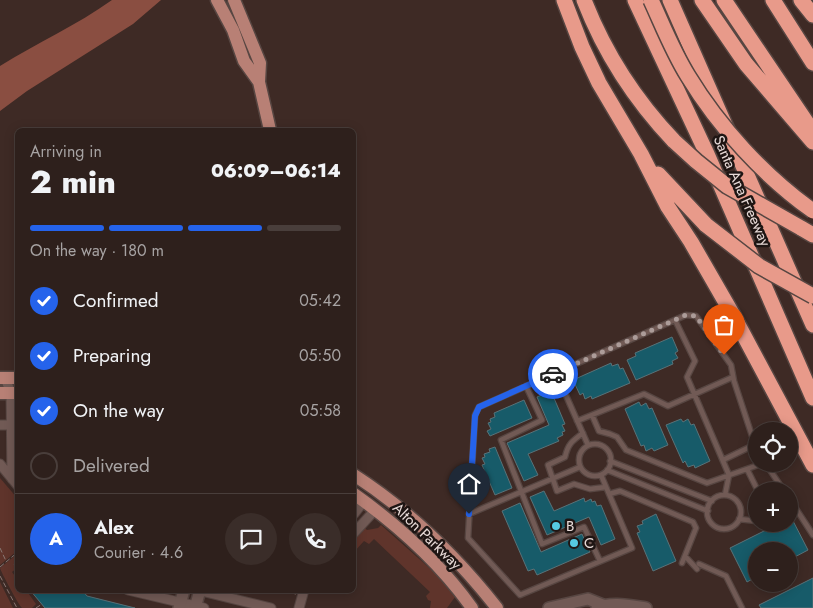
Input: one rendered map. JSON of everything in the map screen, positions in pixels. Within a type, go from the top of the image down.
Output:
[{"type":"highway","points":[[564,0],[582,47],[599,83],[641,154],[668,207],[691,242],[733,315],[813,465]]},
{"type":"highway","points":[[584,0],[601,41],[619,72],[650,116],[674,141],[727,186],[807,232]]},
{"type":"highway","name":"Santa Ana Freeway","points":[[635,0],[712,166],[813,398]]},
{"type":"highway","points":[[645,0],[714,151],[712,166]]},
{"type":"highway","points":[[651,0],[672,48],[688,77],[709,105],[749,154],[789,192],[813,211]]},
{"type":"highway","points":[[659,0],[689,64],[723,113],[750,146],[770,166],[813,202]]},
{"type":"highway","name":"Santa Ana Freeway","points":[[670,0],[813,325]]},
{"type":"highway","points":[[702,0],[746,64],[813,142]]},
{"type":"highway","points":[[724,0],[813,132]]},
{"type":"highway","points":[[762,0],[813,63]]},
{"type":"highway","points":[[773,0],[800,45]]},
{"type":"highway","points":[[801,0],[813,15]]},
{"type":"highway","points":[[641,154],[667,185],[706,225],[759,266],[813,296]]},
{"type":"main road","points":[[217,0],[233,30],[244,61],[259,82]]},
{"type":"main road","points":[[234,0],[260,63],[259,82],[270,128]]},
{"type":"main road","name":"Alton Parkway","points":[[356,476],[387,499],[425,531],[459,564],[497,608]]},
{"type":"main road","name":"Alton Parkway","points":[[359,497],[421,549],[472,608]]},
{"type":"street","points":[[6,379],[9,393],[15,483]]},
{"type":"street","points":[[0,425],[11,425]]},
{"type":"street","points":[[0,464],[15,483]]},
{"type":"street","points":[[356,531],[375,510]]},
{"type":"street","points":[[138,593],[180,605],[198,607],[199,593]]},
{"type":"street","points":[[211,593],[271,608]]},
{"type":"street","points":[[293,608],[298,593]]},
{"type":"street","points":[[299,593],[299,608]]},
{"type":"street","points":[[549,608],[588,599],[600,607],[646,608]]},
{"type":"lane","points":[[601,474],[632,548],[520,595],[468,538],[475,416],[479,407],[686,315],[696,316],[731,365],[748,425]]},
{"type":"lane","points":[[675,320],[695,361],[687,377],[729,475],[726,495]]},
{"type":"lane","points":[[556,372],[588,445]]},
{"type":"lane","points":[[577,421],[644,394],[668,406],[733,377]]},
{"type":"lane","points":[[526,386],[542,420],[501,440],[542,544],[584,527],[600,561]]},
{"type":"lane","points":[[592,415],[599,431],[617,437],[626,450],[707,483],[748,468]]},
{"type":"lane","points":[[583,433],[570,442],[565,457],[548,464],[557,491],[574,484],[590,489],[606,487]]},
{"type":"lane","points":[[588,445],[600,445],[606,448],[610,461],[606,470],[601,474],[589,474],[580,467],[580,454],[588,445]]},
{"type":"lane","points":[[723,460],[748,450]]},
{"type":"lane","points":[[610,461],[712,501]]},
{"type":"lane","points":[[469,514],[580,467]]},
{"type":"lane","points":[[606,470],[708,511]]},
{"type":"lane","points":[[610,494],[620,491],[693,522],[696,528],[682,562]]},
{"type":"lane","points":[[726,495],[737,501],[741,513],[735,524],[722,529],[714,526],[708,517],[708,511],[712,501],[719,496],[726,495]]},
{"type":"lane","points":[[798,515],[813,535]]},
{"type":"lane","points":[[739,519],[748,520]]},
{"type":"lane","points":[[684,556],[698,566],[726,576],[742,608]]},
{"type":"path","points":[[0,548],[7,561]]},
{"type":"path","points":[[0,567],[15,554]]},
{"type":"path","points":[[0,576],[17,608]]},
{"type":"path","points":[[36,608],[42,604]]},
{"type":"shaded area","points":[[112,0],[161,0],[133,24],[27,91],[0,111],[0,66],[85,18]]},
{"type":"shaded area","points":[[0,478],[15,496],[15,553],[0,565]]},
{"type":"shaded area","points":[[381,525],[435,573],[455,597],[447,608],[430,608],[431,601],[426,596],[430,592],[374,539],[369,544],[364,541],[356,550],[356,537],[361,533],[364,527],[367,530],[378,528]]},
{"type":"shaded area","points":[[15,556],[15,570],[12,572],[15,576],[15,593],[28,593],[36,604],[32,608],[22,608],[0,568]]},
{"type":"shaded area","points":[[0,582],[13,608],[0,608]]},
{"type":"building","points":[[672,337],[678,351],[675,353],[678,358],[672,361],[673,364],[636,380],[627,360],[636,356],[635,353]]},
{"type":"building","points":[[611,363],[612,366],[618,364],[620,369],[623,368],[630,383],[592,399],[591,396],[585,399],[583,393],[580,395],[573,380]]},
{"type":"building","points":[[551,391],[565,424],[562,425],[565,431],[562,432],[563,435],[557,438],[559,441],[528,454],[538,475],[524,481],[507,443],[549,425],[537,397]]},
{"type":"building","points":[[524,400],[532,418],[490,436],[487,431],[491,429],[488,423],[491,422],[490,419],[495,417],[494,413]]},
{"type":"building","points":[[639,402],[641,406],[646,403],[649,409],[652,408],[668,445],[654,451],[652,448],[646,451],[644,445],[641,446],[625,409]]},
{"type":"building","points":[[681,419],[683,422],[688,419],[691,425],[694,424],[710,461],[695,468],[694,465],[688,467],[685,461],[683,463],[666,425]]},
{"type":"building","points":[[495,447],[512,488],[495,495],[482,465],[485,464],[482,458],[485,457],[484,454],[490,452],[489,449]]},
{"type":"building","name":"B","points":[[544,491],[554,511],[584,498],[585,502],[591,499],[592,502],[595,501],[597,506],[601,505],[615,539],[601,545],[589,517],[547,535],[530,497]]},
{"type":"building","name":"C","points":[[520,503],[541,552],[582,534],[590,552],[537,575],[534,569],[528,571],[502,511]]},
{"type":"building","points":[[656,514],[676,561],[653,571],[637,533],[640,532],[637,526],[643,524],[642,521]]},
{"type":"building","points":[[798,531],[808,550],[798,555],[798,542],[748,542],[747,582],[730,548],[762,532]]},
{"type":"building","points":[[813,578],[813,608],[761,608],[759,605],[785,592],[798,592],[798,586]]},
{"type":"building","points":[[32,593],[84,593],[87,596],[135,608],[45,608]]},
{"type":"way so far","points":[[553,374],[686,315],[696,316],[724,355]]},
{"type":"place","name":"B","points":[[556,526]]},
{"type":"place","name":"C","points":[[574,543]]},
{"type":"route","points":[[469,514],[475,416],[479,407],[553,374]]}]
